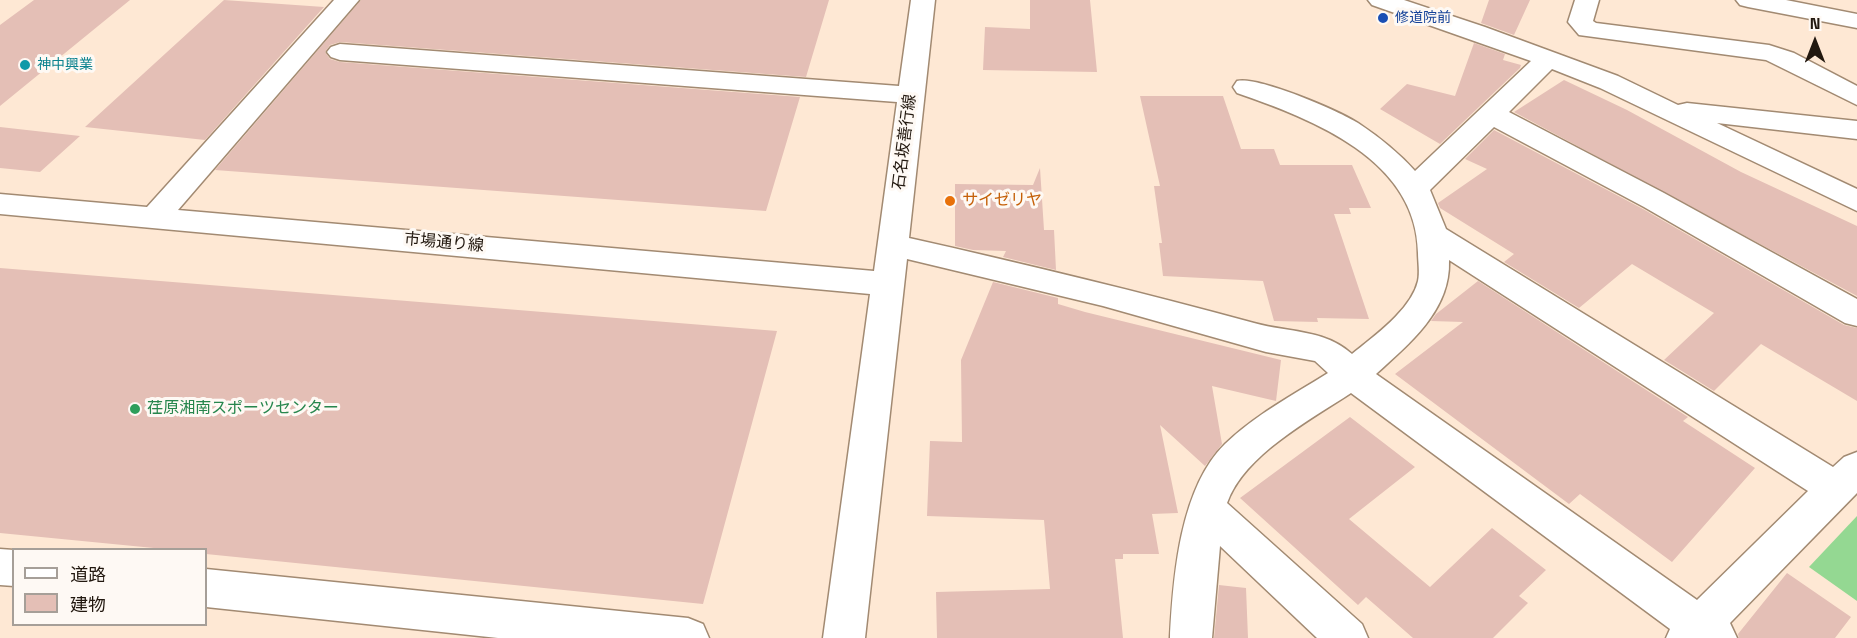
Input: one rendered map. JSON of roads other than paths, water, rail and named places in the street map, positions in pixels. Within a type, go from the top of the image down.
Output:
[{"type":"street","points":[[154,218],[347,0]]},
{"type":"street","name":"石名坂善行線","points":[[843,638],[922,0]]},
{"type":"street","points":[[1380,0],[1431,8],[1548,59],[1609,82],[1857,201]]},
{"type":"street","points":[[1587,0],[1581,22],[1588,30],[1785,58],[1849,95],[1857,97]]},
{"type":"street","points":[[1748,0],[1857,21]]},
{"type":"street","points":[[340,52],[911,94]]},
{"type":"street","points":[[1414,188],[1548,59]]},
{"type":"street","points":[[1191,638],[1192,611],[1206,508],[1215,484],[1238,455],[1272,427],[1352,375],[1411,322],[1434,281],[1433,235],[1414,188],[1389,160],[1346,128],[1292,103],[1246,87]]},
{"type":"street","points":[[1661,108],[1857,130]]},
{"type":"street","points":[[1491,114],[1654,200],[1857,314]]},
{"type":"street","name":"市場通り線","points":[[0,204],[888,284]]},
{"type":"street","points":[[893,245],[1103,294],[1266,339],[1325,350],[1352,375],[1701,634],[1847,478],[1433,235]]},
{"type":"street","points":[[1206,508],[1347,638]]},
{"type":"street","points":[[207,588],[688,638]]},
{"type":"place","name":"修道院前","points":[[1383,18]]},
{"type":"place","name":"神中興業","points":[[25,65]]},
{"type":"place","name":"サイゼリヤ","points":[[950,201]]},
{"type":"place","name":"荏原湘南スポーツセンター","points":[[135,409]]}]
